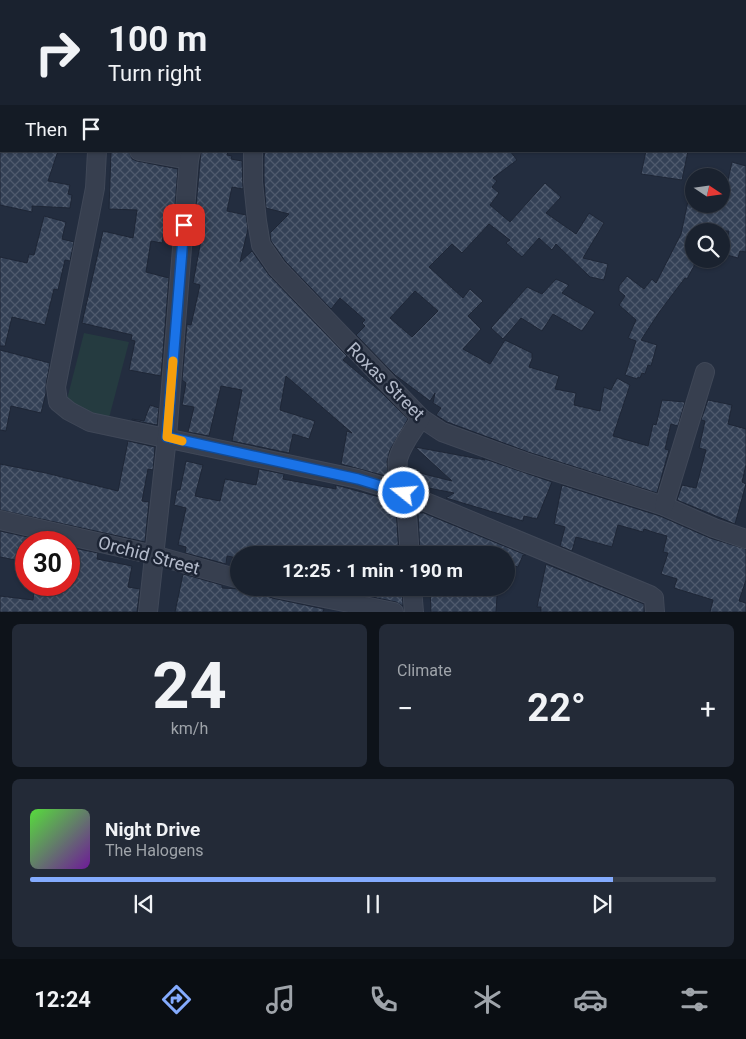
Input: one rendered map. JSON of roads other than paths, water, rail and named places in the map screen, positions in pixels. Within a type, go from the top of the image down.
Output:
[{"type":"street","points":[[97,152],[95,188],[56,387],[58,402],[69,411],[90,422],[358,479],[404,493],[653,603]]},
{"type":"street","points":[[148,612],[167,437],[190,156],[149,152]]},
{"type":"street","name":"Roxas Street","points":[[253,152],[256,211],[261,246],[277,268],[421,418],[442,432],[525,462],[664,506],[714,528],[746,539]]},
{"type":"street","points":[[664,506],[705,372]]},
{"type":"street","points":[[409,546],[404,493],[398,474],[398,462],[400,452],[421,418]]},
{"type":"street","name":"Orchid Street","points":[[0,520],[154,555],[230,576]]},
{"type":"street","points":[[314,596],[394,612]]},
{"type":"street","points":[[413,596],[414,612]]}]
